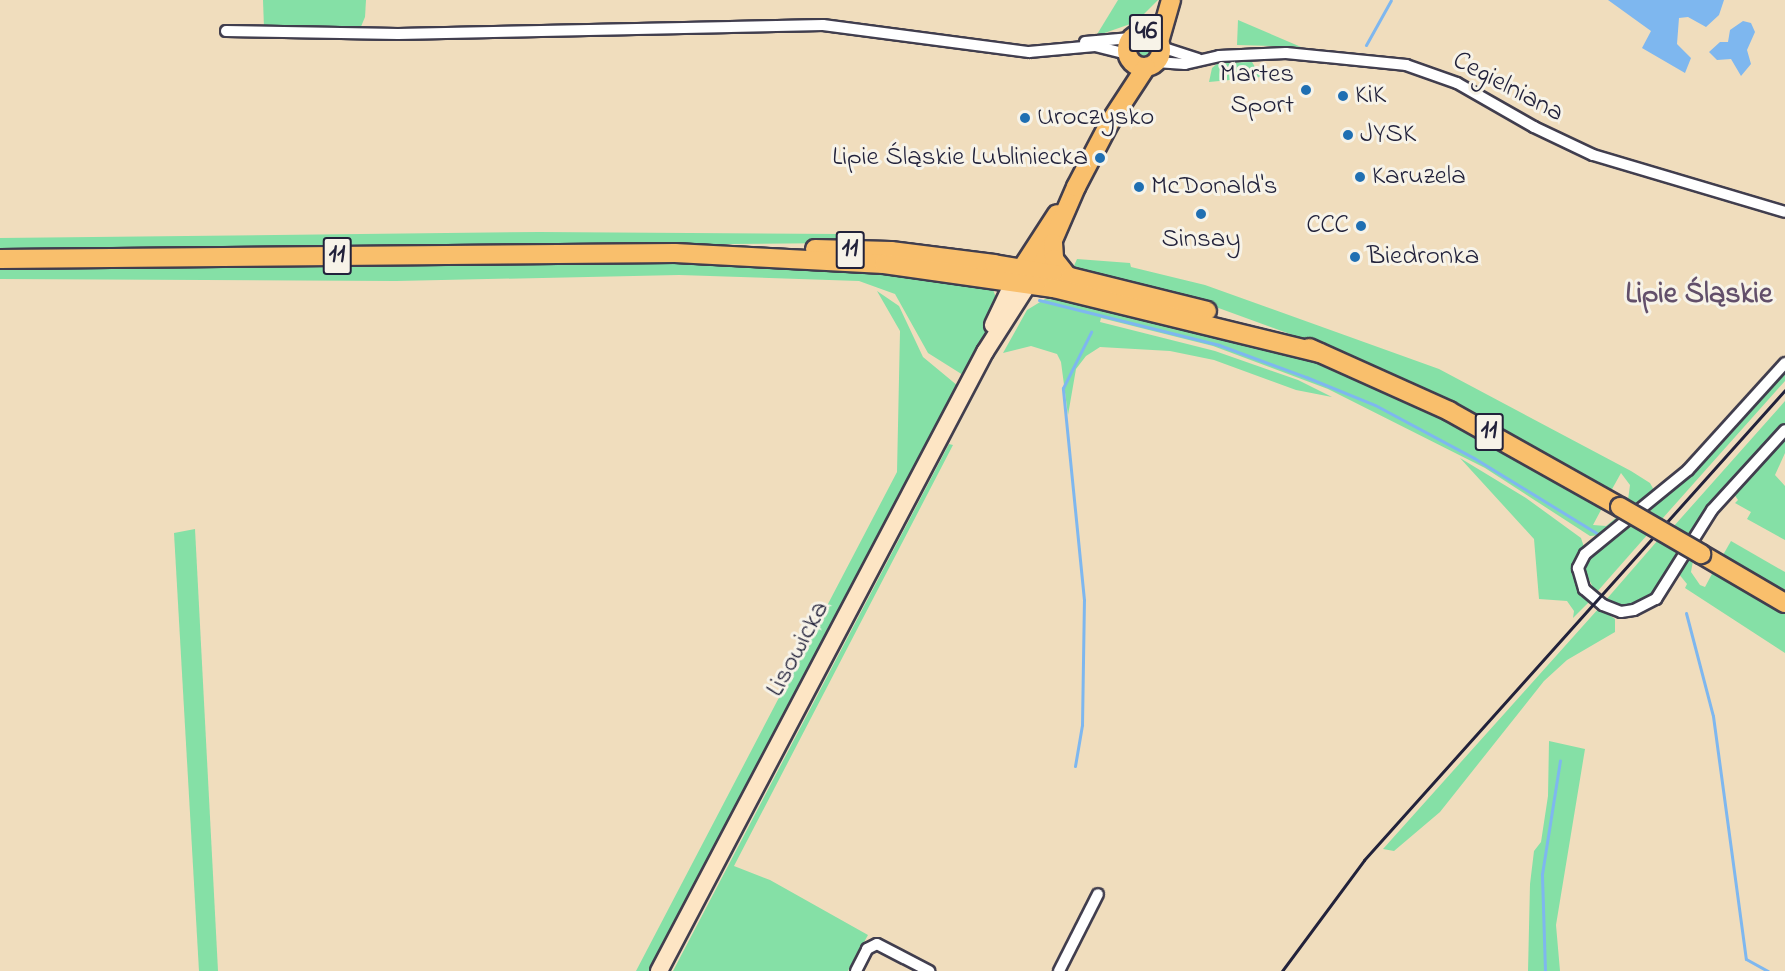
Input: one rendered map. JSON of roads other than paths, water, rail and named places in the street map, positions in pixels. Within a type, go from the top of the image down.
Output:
[{"type":"main road","name":"46","points":[[1144,51],[1170,0]]},
{"type":"main road","name":"Lisowicka","points":[[1026,276],[1076,187],[1144,51]]},
{"type":"main road","name":"Lisowicka","points":[[659,971],[985,352],[1003,298],[1026,276],[1053,243],[1076,187]]},
{"type":"main road","points":[[1053,243],[1054,259],[1068,277]]},
{"type":"main road","name":"11","points":[[0,259],[675,253],[1068,277],[1178,302],[1319,353],[1449,411],[1785,603]]},
{"type":"main road","name":"11","points":[[1026,276],[1319,353]]},
{"type":"street","name":"Cegielniana","points":[[226,31],[398,34],[823,25],[1029,52],[1074,48],[1144,51],[1185,64],[1201,60],[1304,53],[1416,67],[1456,83],[1534,128],[1593,155],[1785,212]]},
{"type":"street","name":"Cegielniana","points":[[1074,48],[1092,40],[1201,60]]},
{"type":"street","points":[[1785,363],[1688,470],[1585,554],[1578,567],[1584,589],[1603,605],[1621,612],[1634,610],[1656,599],[1698,529],[1785,430]]},
{"type":"street","points":[[1059,971],[1098,894]]},
{"type":"street","points":[[856,971],[867,949],[877,944],[929,971]]},
{"type":"water","points":[[1608,0],[1724,0],[1719,15],[1706,27],[1688,17],[1679,18],[1677,44],[1691,58],[1685,73],[1642,48],[1651,31]]},
{"type":"water","points":[[1743,21],[1751,23],[1755,32],[1747,50],[1751,64],[1741,76],[1731,59],[1717,60],[1709,52],[1720,42],[1728,42],[1730,30]]},
{"type":"waterway","points":[[1366,45],[1391,0]]},
{"type":"waterway","points":[[1039,300],[1219,345],[1375,405],[1474,458],[1598,534]]},
{"type":"waterway","points":[[1075,766],[1082,725],[1084,600],[1063,388],[1091,332]]},
{"type":"waterway","points":[[1686,613],[1713,716],[1746,959],[1768,971]]},
{"type":"waterway","points":[[1545,971],[1542,874],[1560,760]]},
{"type":"railway","points":[[1282,971],[1364,860],[1785,390]]},
{"type":"place","name":"Martes Sport","points":[[1306,90]]},
{"type":"place","name":"KiK","points":[[1343,96]]},
{"type":"place","name":"Uroczysko","points":[[1025,118]]},
{"type":"place","name":"JYSK","points":[[1348,135]]},
{"type":"place","name":"Lipie Śląskie Lubliniecka","points":[[1100,158]]},
{"type":"place","name":"Karuzela","points":[[1360,177]]},
{"type":"place","name":"McDonald's","points":[[1139,187]]},
{"type":"place","name":"Sinsay","points":[[1201,214]]},
{"type":"place","name":"CCC","points":[[1361,226]]},
{"type":"place","name":"Biedronka","points":[[1355,257]]},
{"type":"district","name":"Lipie Śląskie","points":[[1699,295]]}]
